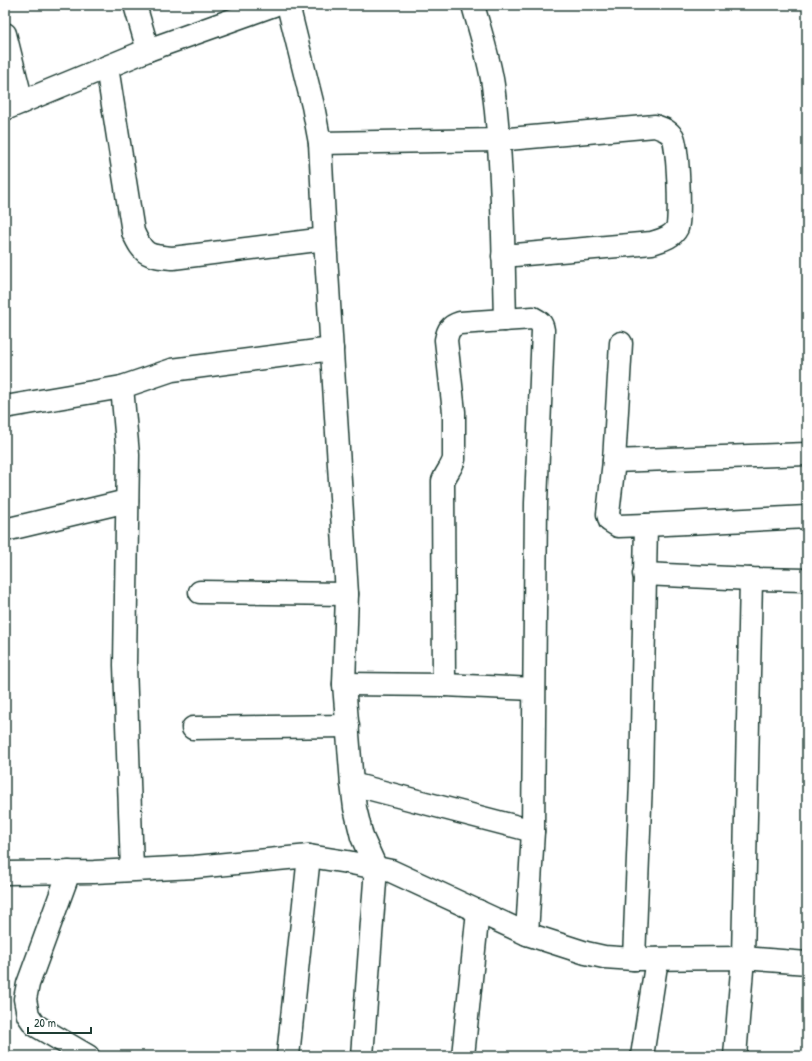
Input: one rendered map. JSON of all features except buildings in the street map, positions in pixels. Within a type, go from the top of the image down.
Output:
[{"type":"street","points":[[135,5],[148,50]]},
{"type":"street","points":[[5,34],[14,106],[148,50],[274,5]]},
{"type":"street","points":[[288,5],[313,106],[320,143],[348,594],[344,684],[355,808],[362,837],[376,868],[362,1056]]},
{"type":"street","points":[[473,5],[487,54],[493,85],[502,186],[505,320]]},
{"type":"street","points":[[107,67],[133,232],[141,249],[154,256],[173,258],[325,239]]},
{"type":"street","points":[[320,143],[498,140],[655,126],[666,130],[674,138],[677,154],[679,216],[677,228],[667,239],[652,243],[503,256]]},
{"type":"street","points":[[444,686],[443,481],[445,475],[453,464],[454,440],[454,412],[446,340],[448,330],[452,325],[460,323],[532,318],[542,325],[543,330],[536,503],[533,831],[527,934]]},
{"type":"street","points":[[621,343],[614,461],[608,514],[610,521],[618,526],[807,516]]},
{"type":"street","points":[[5,407],[122,386],[172,370],[332,349]]},
{"type":"street","points":[[122,386],[128,455],[125,665],[132,870]]},
{"type":"street","points":[[614,461],[807,454]]},
{"type":"street","points":[[5,530],[127,501]]},
{"type":"street","points":[[634,959],[641,780],[646,525]]},
{"type":"street","points":[[644,574],[807,580]]},
{"type":"street","points":[[735,1056],[743,958],[751,579]]},
{"type":"street","points":[[200,592],[348,594]]},
{"type":"street","points":[[344,684],[534,689]]},
{"type":"street","points":[[192,728],[348,726]]},
{"type":"street","points":[[352,784],[533,831]]},
{"type":"street","points":[[288,1056],[309,856]]},
{"type":"street","points":[[5,873],[195,867],[309,856],[391,871],[527,934],[586,953],[604,957],[634,959],[743,958],[807,963]]},
{"type":"street","points":[[69,872],[28,984],[25,999],[28,1015],[35,1025],[88,1056]]},
{"type":"street","points":[[463,1056],[478,911]]},
{"type":"street","points":[[642,1056],[657,959]]}]
